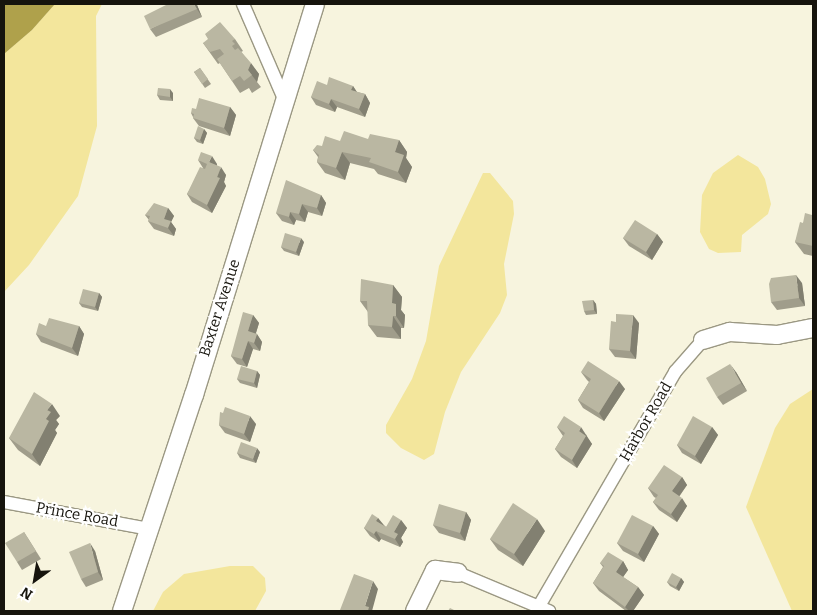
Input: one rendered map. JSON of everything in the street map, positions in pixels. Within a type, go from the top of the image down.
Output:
[{"type":"street","points":[[243,4],[285,101]]},
{"type":"street","name":"Baxter Avenue","points":[[122,611],[150,529],[315,4]]},
{"type":"street","name":"Harbor Road","points":[[544,609],[675,372],[703,340],[730,332],[777,335],[813,328]]},
{"type":"street","name":"Prince Road","points":[[4,502],[150,529]]},
{"type":"street","points":[[415,611],[436,570],[458,573],[544,609]]},
{"type":"shaded area","points":[[4,4],[55,4],[32,30],[4,54]]},
{"type":"shaded area","points":[[55,4],[102,4],[96,16],[97,126],[78,196],[29,265],[4,292],[4,54],[32,30]]},
{"type":"shaded area","points":[[738,155],[758,167],[765,179],[771,204],[768,214],[742,235],[741,252],[718,253],[709,249],[700,232],[702,195],[713,173]]},
{"type":"shaded area","points":[[483,173],[490,173],[513,201],[514,214],[504,264],[507,295],[500,313],[461,372],[445,412],[434,454],[424,460],[401,448],[386,433],[386,425],[412,379],[426,341],[439,266]]},
{"type":"shaded area","points":[[813,389],[813,611],[792,611],[746,507],[775,428],[790,404]]},
{"type":"shaded area","points":[[230,566],[253,566],[265,578],[266,591],[255,611],[153,611],[163,592],[184,574]]},
{"type":"building","points":[[168,4],[194,4],[197,9],[150,29],[144,16]]},
{"type":"building","points":[[220,22],[235,39],[232,41],[235,44],[232,46],[235,50],[238,48],[251,63],[248,70],[252,75],[244,81],[240,76],[232,81],[217,59],[224,54],[220,49],[210,52],[203,43],[208,39],[205,34]]},
{"type":"building","points":[[200,68],[208,79],[202,84],[194,72]]},
{"type":"building","points":[[329,77],[353,86],[351,90],[365,94],[359,109],[331,99],[329,104],[311,97],[317,81],[327,85]]},
{"type":"building","points":[[158,88],[170,89],[170,97],[157,95]]},
{"type":"building","points":[[199,98],[230,107],[224,128],[193,118],[192,108],[196,109]]},
{"type":"building","points":[[198,126],[204,129],[200,140],[194,138]]},
{"type":"building","points":[[344,131],[368,139],[370,134],[399,140],[395,152],[404,155],[398,172],[369,162],[371,158],[342,152],[336,168],[317,162],[319,155],[313,150],[317,145],[322,146],[325,136],[340,141]]},
{"type":"building","points":[[201,152],[212,156],[209,162],[221,167],[217,177],[220,178],[207,205],[187,194],[200,167],[205,169],[207,164],[198,160]]},
{"type":"building","points":[[286,180],[321,195],[317,208],[302,204],[299,214],[290,212],[289,217],[276,213]]},
{"type":"building","points":[[154,203],[168,208],[164,219],[171,221],[168,228],[148,221],[150,216],[145,215]]},
{"type":"building","points":[[813,209],[813,246],[795,242],[800,222],[803,223],[805,213],[812,215]]},
{"type":"building","points":[[635,220],[657,234],[646,252],[623,238]]},
{"type":"building","points":[[285,233],[301,238],[296,252],[281,247]]},
{"type":"building","points":[[796,275],[799,298],[771,302],[769,284],[771,278]]},
{"type":"building","points":[[361,279],[393,285],[392,303],[396,304],[396,316],[393,316],[392,327],[368,325],[367,301],[360,301]]},
{"type":"building","points":[[83,289],[99,293],[95,307],[79,303]]},
{"type":"building","points":[[593,300],[594,310],[584,311],[582,301]]},
{"type":"building","points":[[243,312],[253,315],[248,331],[257,334],[254,343],[248,341],[242,359],[231,356]]},
{"type":"building","points":[[616,314],[633,315],[630,351],[609,349],[611,321],[616,322]]},
{"type":"building","points":[[49,318],[79,326],[72,348],[36,334],[39,323],[46,326]]},
{"type":"building","points":[[588,361],[619,381],[599,413],[578,400],[591,379],[581,372]]},
{"type":"building","points":[[730,364],[741,383],[717,397],[706,378]]},
{"type":"building","points":[[241,366],[257,371],[254,383],[237,379]]},
{"type":"building","points":[[34,392],[52,404],[47,410],[51,412],[46,419],[49,421],[32,454],[9,438]]},
{"type":"building","points":[[225,407],[250,416],[244,434],[219,425],[220,412],[223,413]]},
{"type":"building","points":[[564,416],[581,427],[579,431],[586,436],[572,460],[555,449],[565,433],[557,427]]},
{"type":"building","points":[[693,416],[712,427],[695,456],[677,445]]},
{"type":"building","points":[[241,442],[257,448],[253,459],[237,453]]},
{"type":"building","points":[[664,465],[682,477],[672,491],[682,498],[671,514],[653,502],[658,495],[648,488]]},
{"type":"building","points":[[513,503],[537,519],[514,554],[490,539]]},
{"type":"building","points":[[439,504],[466,512],[460,533],[433,525]]},
{"type":"building","points":[[372,514],[378,518],[376,521],[386,527],[393,515],[401,520],[394,532],[398,534],[395,539],[376,531],[374,534],[364,528]]},
{"type":"building","points":[[632,515],[653,526],[638,554],[617,543]]},
{"type":"building","points":[[24,532],[36,551],[17,562],[5,543]]},
{"type":"building","points":[[90,543],[98,572],[81,579],[69,552]]},
{"type":"building","points":[[608,552],[623,561],[616,572],[638,587],[625,607],[593,583],[604,566],[600,563]]},
{"type":"building","points":[[672,573],[681,578],[676,587],[667,582]]},
{"type":"building","points":[[354,574],[373,581],[365,606],[369,607],[368,611],[340,610]]}]
